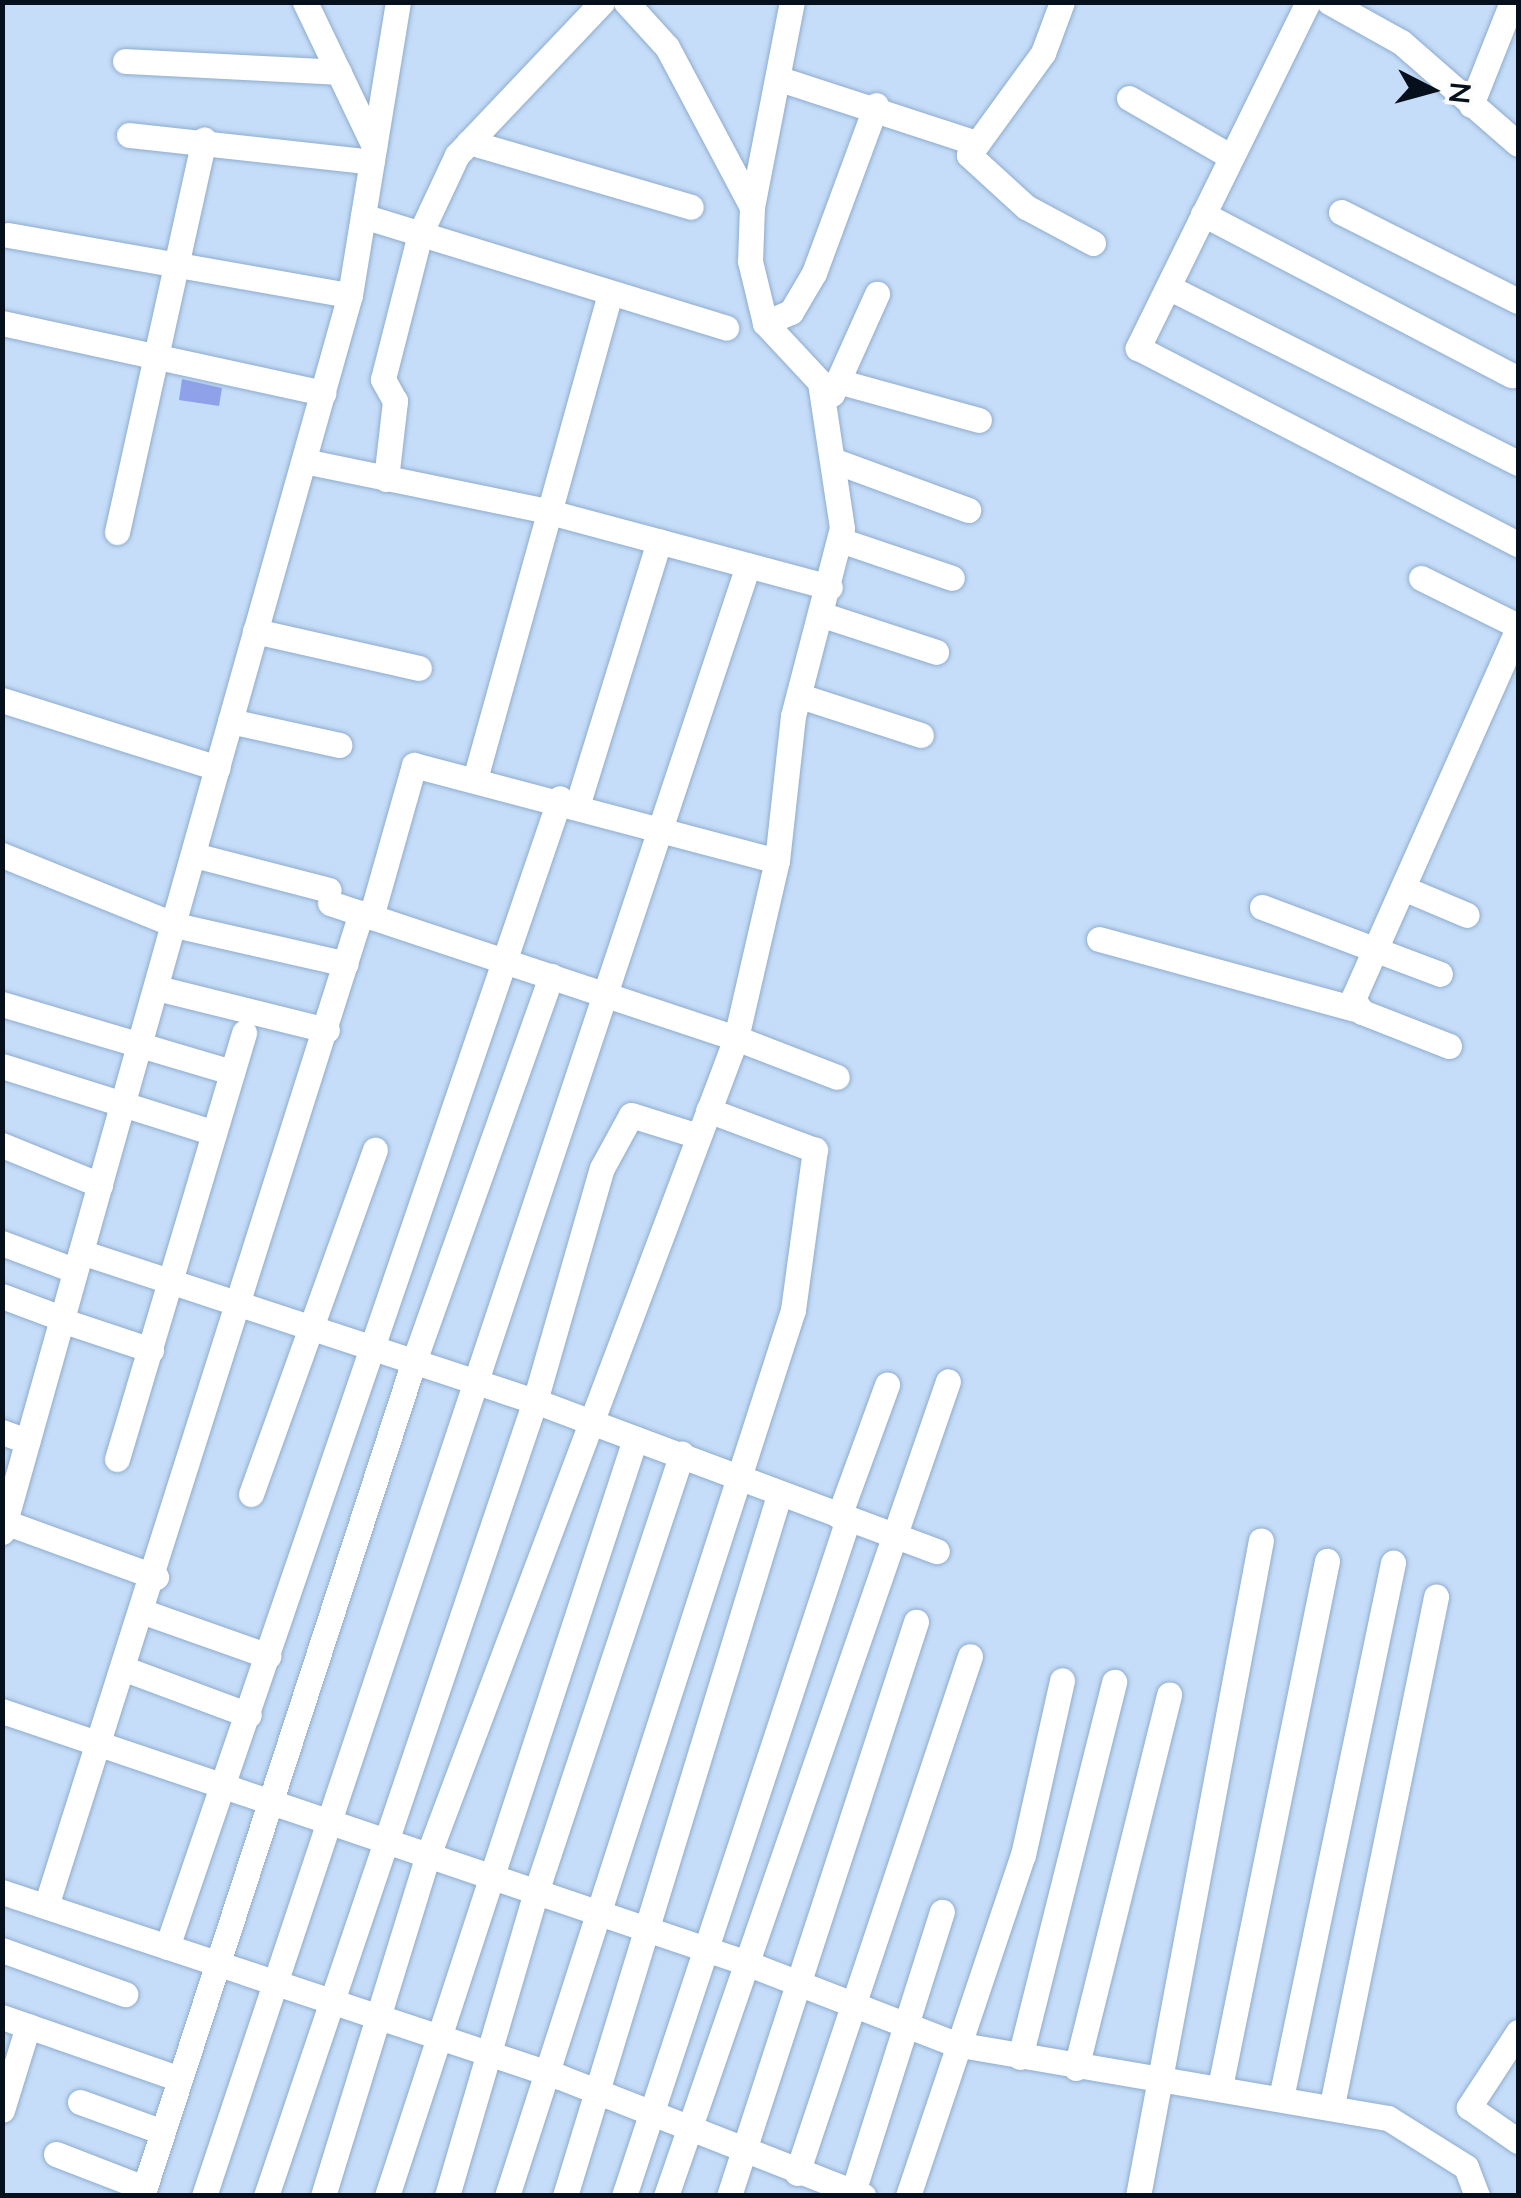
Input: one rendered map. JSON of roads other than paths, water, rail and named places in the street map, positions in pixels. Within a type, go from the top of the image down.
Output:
[{"type":"street","points":[[306,2],[373,154]]},
{"type":"street","points":[[156,1577],[3,1525],[15,1436],[61,1319],[350,294],[398,2]]},
{"type":"street","points":[[386,480],[395,401],[383,379],[420,234],[470,142],[602,2]]},
{"type":"street","points":[[626,2],[667,47],[752,207]]},
{"type":"street","points":[[323,2196],[427,1858],[736,1038],[777,861],[800,696],[840,540],[835,461],[824,404],[806,362],[764,323],[752,274],[752,207],[783,80],[792,2]]},
{"type":"street","points":[[1062,2],[1043,53],[976,143],[970,162],[1004,190],[1093,244]]},
{"type":"street","points":[[1308,2],[1138,348],[1518,544]]},
{"type":"street","points":[[1329,2],[1401,42],[1518,144]]},
{"type":"street","points":[[1472,104],[1512,2]]},
{"type":"street","points":[[125,61],[339,72]]},
{"type":"street","points":[[783,80],[876,105],[976,143]]},
{"type":"street","points":[[1129,98],[1230,156]]},
{"type":"street","points":[[764,323],[791,312],[814,273],[876,105]]},
{"type":"street","points":[[128,135],[373,154]]},
{"type":"street","points":[[117,532],[182,265],[204,140]]},
{"type":"street","points":[[470,142],[691,207]]},
{"type":"street","points":[[1341,212],[1518,301]]},
{"type":"street","points":[[1203,214],[1510,375]]},
{"type":"street","points":[[363,216],[608,296],[726,328]]},
{"type":"street","points":[[8,235],[350,294]]},
{"type":"street","points":[[1168,287],[1518,463]]},
{"type":"street","points":[[824,404],[840,382],[876,294]]},
{"type":"street","points":[[474,779],[608,296]]},
{"type":"street","points":[[2,323],[323,393]]},
{"type":"street","points":[[840,382],[979,420]]},
{"type":"street","points":[[304,461],[549,512],[830,586]]},
{"type":"street","points":[[835,461],[968,510]]},
{"type":"street","points":[[840,540],[952,578]]},
{"type":"street","points":[[167,1946],[225,1791],[365,1348],[503,960],[569,801],[659,541]]},
{"type":"street","points":[[204,2196],[270,1981],[472,1384],[609,996],[748,565]]},
{"type":"street","points":[[1355,1009],[1403,888],[1518,628],[1421,578]]},
{"type":"street","points":[[823,615],[936,652]]},
{"type":"street","points":[[256,631],[419,668]]},
{"type":"street","points":[[800,696],[921,735]]},
{"type":"street","points":[[2,700],[218,768]]},
{"type":"street","points":[[230,721],[338,746]]},
{"type":"street","points":[[46,1906],[156,1577],[346,964],[366,915],[414,765],[664,826],[777,861]]},
{"type":"street","points":[[194,855],[329,897],[366,915],[736,1038],[837,1077]]},
{"type":"street","points":[[2,856],[175,924],[346,964]]},
{"type":"street","points":[[1403,888],[1468,915]]},
{"type":"street","points":[[1262,906],[1440,974]]},
{"type":"street","points":[[1099,938],[1355,1009],[1450,1046]]},
{"type":"street","points":[[56,2154],[143,2192],[273,1807],[413,1364],[551,976]]},
{"type":"street","points":[[157,988],[327,1030]]},
{"type":"street","points":[[2,1004],[232,1072]]},
{"type":"street","points":[[116,1459],[244,1032]]},
{"type":"street","points":[[2,1066],[122,1109],[214,1133]]},
{"type":"street","points":[[507,2196],[786,1342],[816,1158],[800,1137],[708,1110]]},
{"type":"street","points":[[266,2196],[535,1401],[618,1133],[631,1115],[698,1136]]},
{"type":"street","points":[[2,1145],[100,1185]]},
{"type":"street","points":[[252,1494],[376,1150]]},
{"type":"street","points":[[2,1243],[172,1282],[472,1384],[535,1401],[682,1454],[742,1482],[938,1551]]},
{"type":"street","points":[[2,1296],[151,1350]]},
{"type":"street","points":[[666,2196],[891,1534],[948,1381]]},
{"type":"street","points":[[624,2196],[708,1950],[887,1384]]},
{"type":"street","points":[[387,2196],[444,2039],[636,1438]]},
{"type":"street","points":[[447,2196],[536,1892],[682,1454]]},
{"type":"street","points":[[565,2196],[640,1927],[778,1495]]},
{"type":"street","points":[[1138,2196],[1153,2078],[1261,1540]]},
{"type":"street","points":[[1220,2087],[1327,1561]]},
{"type":"street","points":[[1281,2098],[1393,1563]]},
{"type":"street","points":[[1332,2105],[1436,1597]]},
{"type":"street","points":[[144,1612],[268,1656]]},
{"type":"street","points":[[729,2196],[803,1984],[916,1622]]},
{"type":"street","points":[[797,2173],[970,1656]]},
{"type":"street","points":[[125,1669],[249,1715]]},
{"type":"street","points":[[908,2196],[954,2044],[1023,1854],[1062,1680]]},
{"type":"street","points":[[1020,2058],[1114,1682]]},
{"type":"street","points":[[1076,2068],[1168,1694]]},
{"type":"street","points":[[2,1711],[225,1791],[597,1911],[853,2000],[954,2044],[1076,2068],[1332,2105],[1413,2132],[1466,2167],[1477,2196]]},
{"type":"street","points":[[2,1892],[654,2110],[743,2154],[858,2194],[942,1912]]},
{"type":"street","points":[[2,1950],[126,1994]]},
{"type":"street","points":[[2,2016],[180,2079]]},
{"type":"street","points":[[2,2110],[28,2026]]},
{"type":"street","points":[[1518,2032],[1469,2107],[1518,2141]]},
{"type":"street","points":[[80,2102],[163,2132]]}]
